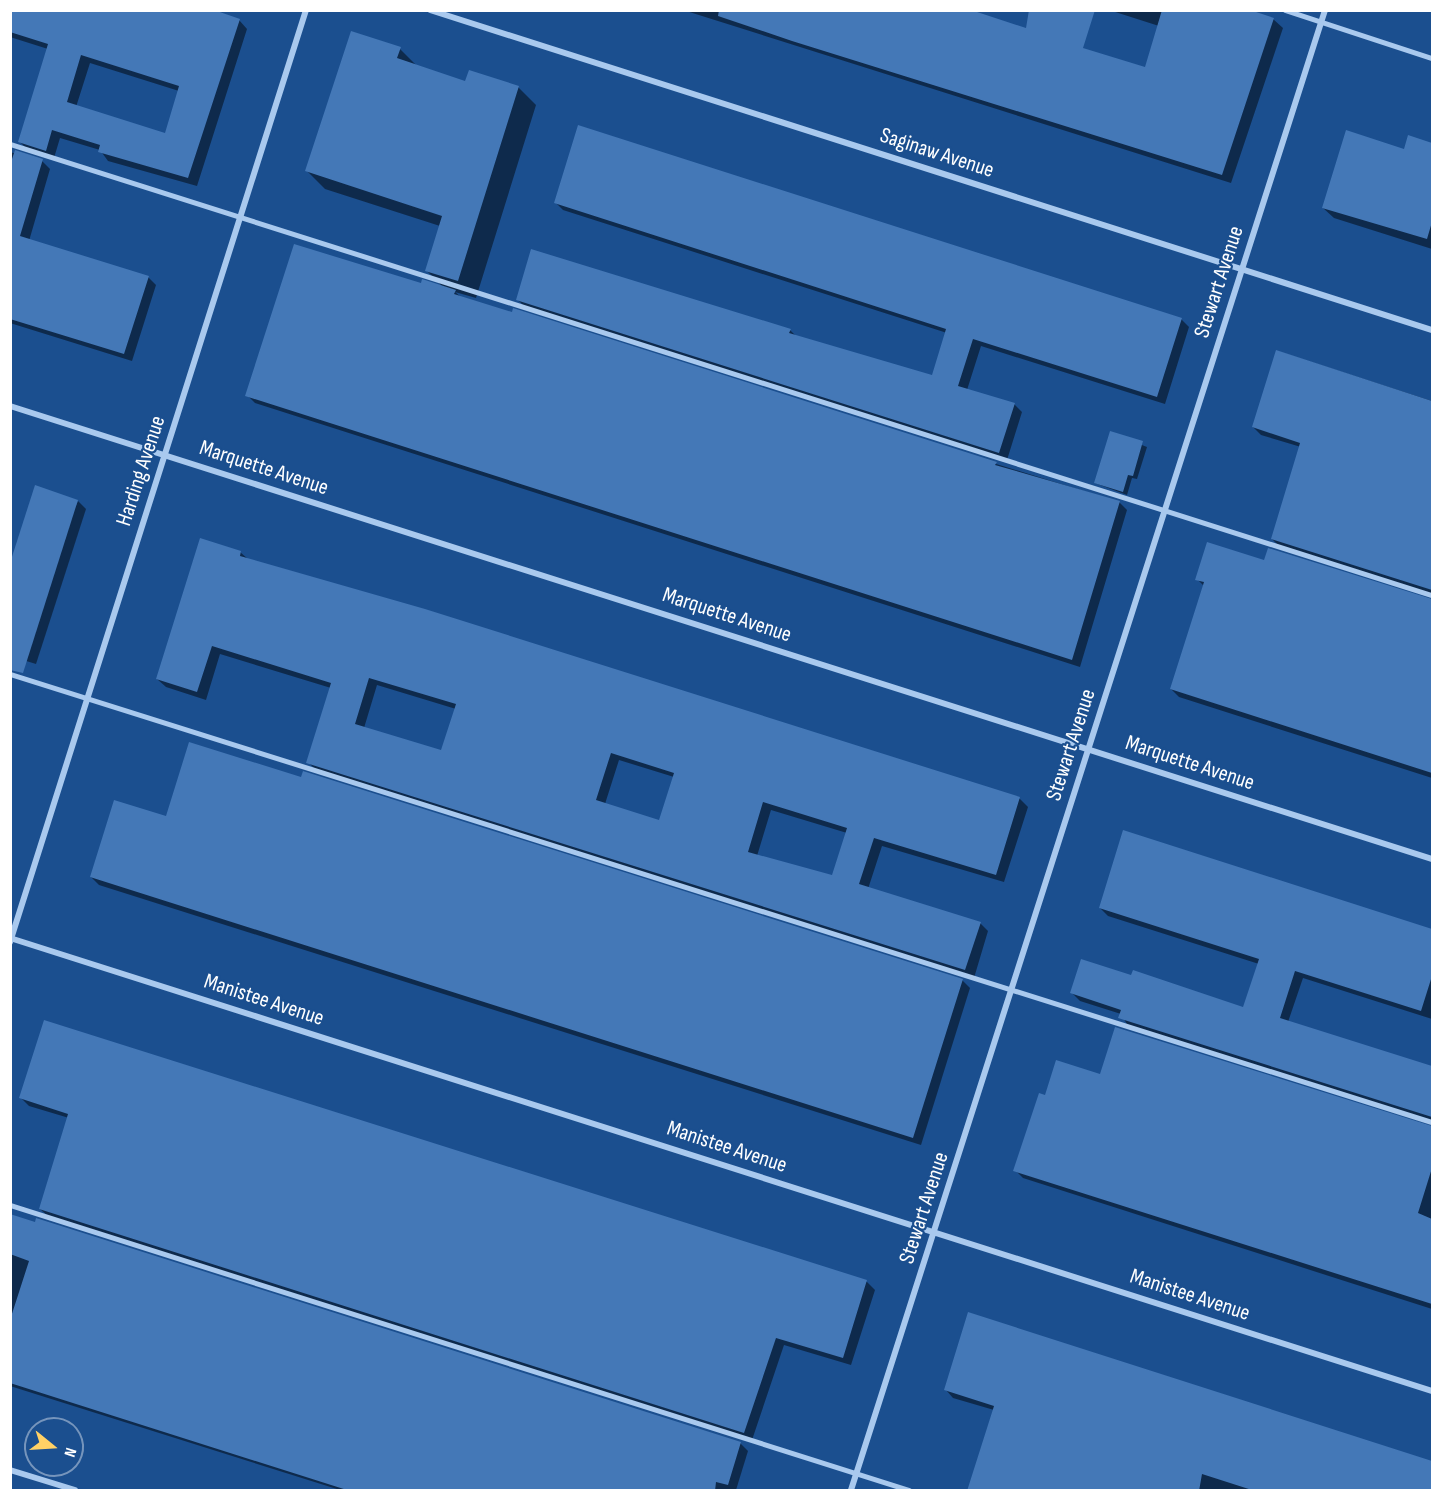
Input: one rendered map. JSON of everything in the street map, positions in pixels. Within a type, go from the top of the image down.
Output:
[{"type":"street","name":"Harding Avenue","points":[[11,939],[306,10]]},
{"type":"street","name":"Saginaw Avenue","points":[[430,10],[1432,330]]},
{"type":"street","name":"Stewart Avenue","points":[[851,1491],[1324,10]]},
{"type":"street","name":"Marquette Avenue","points":[[10,406],[1432,859]]},
{"type":"street","name":"Manistee Avenue","points":[[11,939],[1432,1391]]},
{"type":"street","points":[[10,1470],[75,1491]]},
{"type":"lane","points":[[1285,10],[1432,57]]},
{"type":"lane","points":[[10,144],[1432,595]]},
{"type":"lane","points":[[10,674],[1432,1122]]},
{"type":"lane","points":[[10,1205],[909,1491]]},
{"type":"building","points":[[10,10],[214,10],[240,19],[188,178],[98,152],[100,145],[52,130],[46,151],[18,142],[48,44],[10,32]],"holes":[[[81,55],[179,86],[165,133],[67,102]]]},
{"type":"building","points":[[719,10],[971,10],[1026,28],[1029,10],[1095,10],[1083,48],[1145,67],[1162,10],[1250,10],[1274,18],[1222,175],[792,41],[718,16]]},
{"type":"building","points":[[351,31],[401,47],[397,58],[465,81],[469,70],[519,86],[458,281],[425,271],[442,216],[305,171]]},
{"type":"building","points":[[578,125],[1182,318],[1157,397],[973,339],[958,386],[1015,403],[999,453],[516,300],[531,249],[791,329],[789,333],[932,375],[946,329],[554,203]]},
{"type":"building","points":[[1346,130],[1404,149],[1408,135],[1432,143],[1432,222],[1427,239],[1322,208]]},
{"type":"building","points":[[15,150],[43,159],[20,236],[149,276],[124,354],[10,319],[10,165]]},
{"type":"building","points":[[294,244],[421,283],[422,279],[456,290],[454,294],[512,312],[513,308],[997,462],[995,465],[1120,501],[1072,660],[245,396]]},
{"type":"building","points":[[1276,350],[1432,401],[1432,590],[1271,539],[1300,443],[1252,427]]},
{"type":"building","points":[[1110,431],[1143,441],[1133,476],[1128,475],[1123,492],[1094,483]]},
{"type":"building","points":[[35,485],[78,500],[23,673],[10,670],[10,563]]},
{"type":"building","points":[[200,538],[241,551],[240,556],[425,609],[1020,797],[996,875],[874,838],[859,884],[981,922],[965,970],[306,763],[331,683],[212,646],[197,692],[156,679]],"holes":[[[369,678],[456,704],[441,750],[355,724]],[[611,753],[674,773],[659,820],[596,800]],[[763,802],[847,828],[832,875],[748,852]]]},
{"type":"building","points":[[1207,542],[1264,560],[1268,548],[1432,599],[1432,773],[1170,689],[1204,582],[1195,580]]},
{"type":"building","points":[[189,742],[301,777],[303,771],[963,979],[913,1138],[90,877],[114,800],[166,816]]},
{"type":"building","points":[[1123,830],[1432,929],[1432,976],[1421,1011],[1295,971],[1280,1018],[1432,1066],[1432,1117],[1118,1018],[1121,1010],[1070,993],[1081,959],[1131,975],[1133,970],[1243,1007],[1259,959],[1099,908]]},
{"type":"building","points":[[44,1020],[867,1280],[843,1358],[776,1338],[744,1433],[39,1209],[68,1114],[19,1098]]},
{"type":"building","points":[[1115,1027],[1432,1126],[1432,1168],[1418,1213],[1432,1219],[1432,1304],[1013,1171],[1039,1093],[1045,1095],[1056,1060],[1100,1074]]},
{"type":"building","points":[[10,1214],[35,1222],[36,1218],[741,1442],[728,1485],[716,1482],[715,1491],[350,1491],[10,1383],[10,1320],[29,1261],[10,1254]]},
{"type":"building","points":[[968,1312],[1432,1461],[1432,1491],[1255,1491],[1202,1474],[1199,1491],[967,1491],[994,1406],[944,1390]]}]
